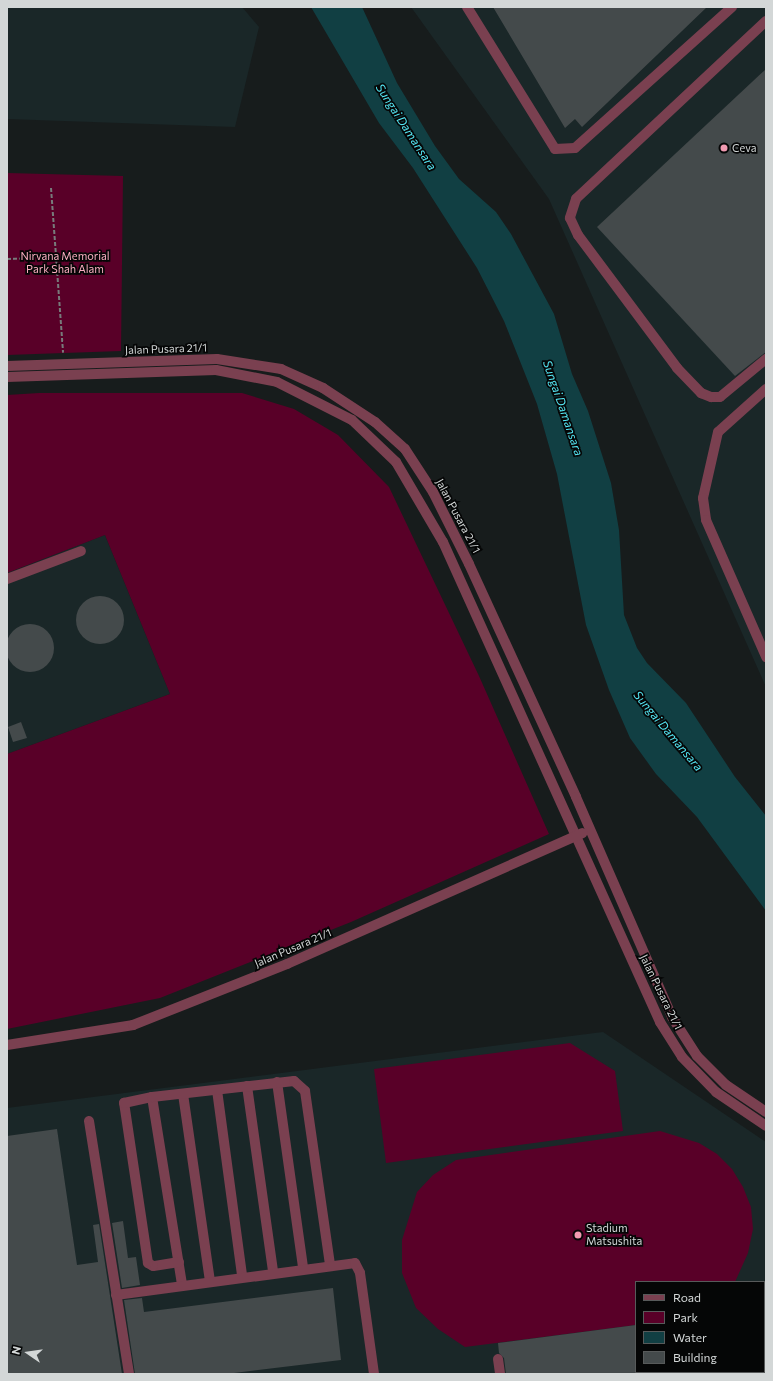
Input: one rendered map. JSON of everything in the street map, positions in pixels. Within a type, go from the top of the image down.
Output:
[{"type":"street","points":[[467,7],[555,149],[575,148],[732,7]]},
{"type":"street","points":[[766,21],[576,198],[570,218],[578,235],[668,355],[701,393],[711,397],[720,396],[766,359]]},
{"type":"street","name":"Jalan Pusara 21/1","points":[[7,366],[217,359],[281,369],[323,388],[375,422],[405,449],[433,492],[525,685],[672,1017],[697,1056],[726,1085],[766,1112]]},
{"type":"street","name":"Jalan Pusara 21/1","points":[[7,377],[216,370],[277,382],[352,420],[396,462],[444,542],[660,1022],[682,1057],[716,1092],[766,1126]]},
{"type":"street","points":[[766,389],[718,432],[703,498],[706,520],[766,657]]},
{"type":"street","points":[[7,579],[81,551]]},
{"type":"street","name":"Jalan Pusara 21/1","points":[[7,1045],[133,1024],[287,964],[589,830]]},
{"type":"street","points":[[179,1262],[153,1266],[148,1263],[124,1103],[152,1097],[294,1081],[305,1091],[330,1265]]},
{"type":"street","points":[[277,1082],[303,1268]]},
{"type":"street","points":[[247,1086],[273,1272]]},
{"type":"street","points":[[217,1090],[242,1276]]},
{"type":"street","points":[[184,1094],[210,1281]]},
{"type":"street","points":[[152,1097],[182,1284]]},
{"type":"street","points":[[89,1121],[129,1374]]},
{"type":"street","points":[[116,1295],[182,1284],[303,1268],[355,1263],[360,1273],[374,1374]]},
{"type":"street","points":[[498,1359],[500,1374]]},
{"type":"path","points":[[51,188],[64,364]]},
{"type":"path","points":[[7,259],[103,256]]},
{"type":"shaded area","points":[[7,7],[242,7],[259,27],[235,127],[7,119]]},
{"type":"shaded area","points":[[411,7],[766,7],[766,687],[549,199]]},
{"type":"shaded area","points":[[105,535],[170,694],[7,754],[7,573]]},
{"type":"shaded area","points":[[603,1032],[766,1142],[766,1374],[7,1374],[7,1108]]},
{"type":"green space","name":"Nirvana Memorial Park Shah Alam","points":[[7,173],[123,176],[121,351],[7,355]]},
{"type":"green space","points":[[39,393],[242,393],[294,409],[338,435],[389,487],[479,676],[549,834],[351,922],[160,998],[7,1029],[7,754],[170,694],[105,535],[7,573],[7,395]]},
{"type":"green space","points":[[570,1043],[615,1071],[623,1131],[386,1163],[374,1069]]},
{"type":"green space","name":"Stadium Matsushita","points":[[660,1131],[699,1143],[717,1154],[732,1169],[743,1187],[751,1207],[753,1229],[748,1253],[735,1281],[635,1281],[635,1325],[465,1347],[438,1329],[416,1308],[402,1273],[402,1240],[417,1192],[433,1175],[456,1160]]},
{"type":"water","name":"Sungai Damansara","points":[[311,7],[362,7],[397,83],[435,146],[459,179],[496,212],[511,234],[554,314],[572,374],[588,411],[611,483],[619,530],[624,615],[637,648],[647,663],[686,703],[735,777],[766,816],[766,911],[697,817],[656,774],[630,738],[609,690],[586,625],[557,474],[537,404],[504,321],[477,268],[413,168],[379,123]]},
{"type":"building","points":[[493,7],[707,7],[582,127],[575,119],[565,128]]},
{"type":"building","name":"Ceva","points":[[766,69],[766,352],[735,376],[597,227]]},
{"type":"building","points":[[100,596],[109,598],[117,603],[122,611],[124,620],[122,629],[117,637],[109,642],[100,644],[91,642],[83,637],[78,629],[76,620],[78,611],[83,603],[91,598]]},
{"type":"building","points":[[30,624],[39,626],[47,631],[52,639],[54,648],[52,657],[47,665],[39,670],[30,672],[21,670],[13,665],[8,657],[6,648],[8,639],[13,631],[21,626]]},
{"type":"building","points":[[21,722],[27,738],[13,742],[8,727]]},
{"type":"building","points":[[57,1129],[77,1265],[98,1262],[93,1225],[99,1224],[122,1374],[7,1374],[7,1136]]},
{"type":"building","points":[[123,1221],[128,1258],[136,1257],[140,1285],[122,1288],[112,1223]]},
{"type":"building","points":[[333,1288],[341,1360],[226,1374],[135,1374],[124,1300],[142,1298],[144,1312]]},
{"type":"building","points":[[635,1325],[636,1374],[506,1374],[504,1358],[499,1353],[498,1343]]},
{"type":"place","name":"Ceva","points":[[724,148]]},
{"type":"place","name":"Stadium Matsushita","points":[[578,1235]]}]
